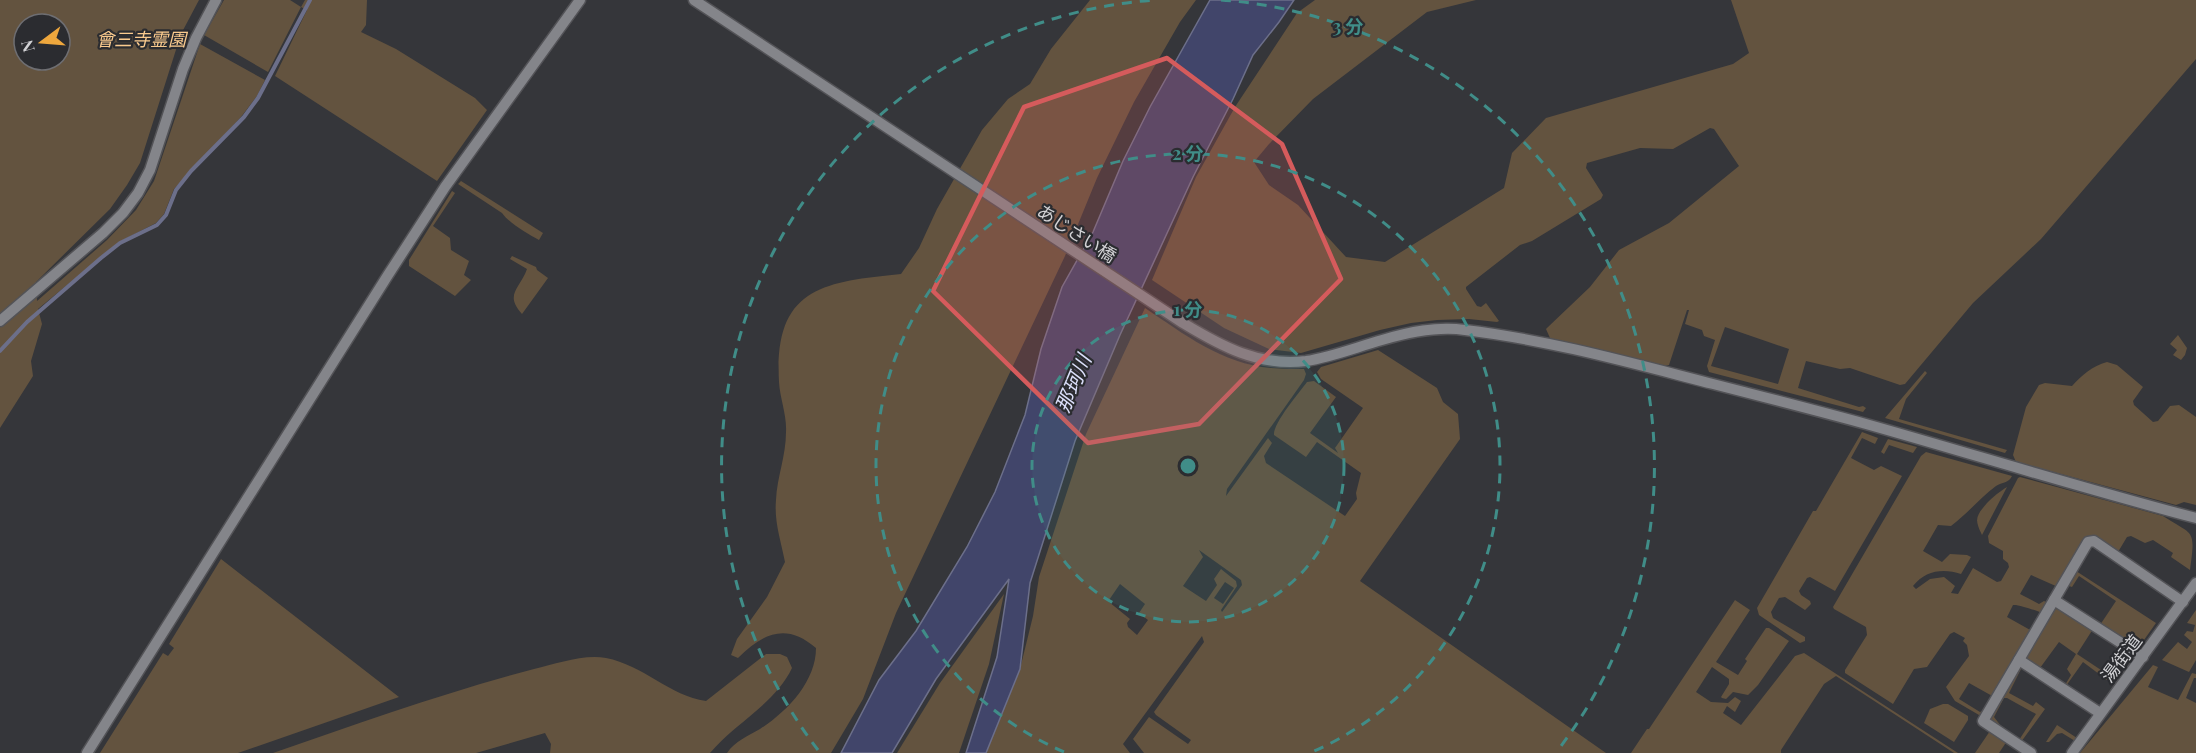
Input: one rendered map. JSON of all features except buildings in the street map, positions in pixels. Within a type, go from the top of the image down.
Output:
[{"type":"street","points":[[0,321],[103,233],[123,213],[138,193],[150,170],[183,69],[216,0]]},
{"type":"street","points":[[87,753],[387,274],[445,187],[580,0]]},
{"type":"street","name":"あじさい橋","points":[[694,0],[1183,323],[1241,354],[1275,361],[1307,360],[1407,333],[1443,329],[1464,330],[1609,358],[1862,423],[2196,518]]},
{"type":"street","points":[[2031,753],[1983,721],[2088,542],[2094,541],[2183,602]]},
{"type":"street","name":"湯街道","points":[[2072,753],[2196,583]]},
{"type":"street","points":[[2054,600],[2143,657]]},
{"type":"street","points":[[2019,660],[2100,713]]},
{"type":"highlighted area","points":[[1167,58],[1282,144],[1341,279],[1199,424],[1088,443],[933,291],[1024,107]]},
{"type":"green space","name":"會三寺霊園","points":[[0,0],[199,0],[181,34],[140,163],[110,209],[36,282],[37,301],[107,240],[136,210],[154,181],[200,44],[265,80],[257,96],[241,117],[174,189],[164,214],[156,223],[119,242],[38,309],[42,324],[31,361],[33,376],[0,428]]},
{"type":"green space","points":[[224,0],[290,0],[301,7],[268,72],[204,35]]},
{"type":"green space","points":[[305,0],[367,0],[366,25],[361,32],[396,49],[475,98],[487,110],[437,181],[275,76],[307,10],[301,7]]},
{"type":"green space","points":[[1090,0],[1196,0],[1180,22],[1134,102],[1097,178],[1065,256],[896,613],[863,699],[831,753],[727,753],[738,742],[770,722],[790,704],[806,683],[815,660],[816,648],[795,635],[785,633],[766,637],[738,658],[731,655],[737,639],[767,597],[785,562],[776,508],[786,441],[779,382],[780,351],[785,327],[795,309],[808,296],[826,287],[848,281],[901,274],[919,248],[937,209],[982,130],[1008,99],[1030,84],[1051,49]]},
{"type":"green space","points":[[1315,0],[1476,0],[1427,12],[1313,99],[1254,162],[1269,185],[1298,205],[1346,257],[1385,262],[1504,188],[1512,153],[1546,118],[1733,64],[1749,53],[1731,0],[2196,0],[2196,59],[2041,239],[1973,303],[1905,384],[1900,385],[1850,368],[1840,369],[1806,361],[1798,388],[1859,407],[1863,406],[1866,408],[1863,412],[1709,372],[1707,366],[1715,340],[1704,336],[1702,330],[1685,324],[1689,310],[1687,310],[1669,365],[1660,367],[1558,342],[1550,338],[1546,329],[1590,287],[1619,250],[1669,223],[1739,166],[1714,129],[1710,128],[1673,149],[1640,148],[1587,163],[1586,168],[1603,195],[1601,199],[1532,241],[1520,245],[1466,287],[1477,306],[1481,307],[1486,303],[1499,321],[1497,322],[1469,319],[1411,323],[1301,353],[1269,349],[1224,328],[1152,280],[1196,177],[1235,107],[1297,13]],"holes":[[[1725,327],[1789,349],[1778,384],[1711,366]]]},
{"type":"green space","points":[[461,181],[543,233],[539,240],[458,184]]},
{"type":"green space","points":[[452,191],[455,193],[433,226],[450,238],[451,250],[469,261],[464,275],[471,280],[455,296],[409,266],[409,260]]},
{"type":"green space","points":[[512,256],[536,267],[548,278],[522,314],[514,301],[514,296],[527,269],[510,259]]},
{"type":"green space","points":[[1145,308],[1204,346],[1236,361],[1271,368],[1304,369],[1306,374],[1304,380],[1227,489],[1226,496],[1268,438],[1272,443],[1264,456],[1266,463],[1345,516],[1357,499],[1356,493],[1361,473],[1317,442],[1306,457],[1274,435],[1282,416],[1307,382],[1314,381],[1336,397],[1310,433],[1338,453],[1335,448],[1363,408],[1321,379],[1317,372],[1321,367],[1378,350],[1437,388],[1443,402],[1458,414],[1460,439],[1360,581],[1606,753],[1144,753],[1133,739],[1149,717],[1188,744],[1191,740],[1154,712],[1204,642],[1202,636],[1123,744],[1130,753],[986,753],[1020,669],[1033,616],[1039,577],[1086,434]],"holes":[[[1199,550],[1241,580],[1242,585],[1222,612],[1221,610],[1237,586],[1236,581],[1221,569],[1214,579],[1217,585],[1206,601],[1183,586],[1203,557]],[[1225,582],[1234,588],[1223,604],[1214,598]],[[1120,584],[1145,604],[1139,613],[1148,620],[1137,635],[1128,627],[1127,623],[1130,619],[1109,600]]]},
{"type":"green space","points":[[2178,335],[2187,348],[2181,360],[2173,355],[2177,350],[2170,344]]},
{"type":"green space","points":[[2107,362],[2117,365],[2143,387],[2133,401],[2134,405],[2153,422],[2158,421],[2170,406],[2179,405],[2196,417],[2196,505],[2184,502],[2176,505],[2016,462],[2013,455],[2026,407],[2039,385],[2045,383],[2072,386],[2088,371]]},
{"type":"green space","points":[[1925,371],[1927,373],[1906,399],[1899,419],[2007,450],[2005,453],[1885,418]]},
{"type":"green space","points":[[1862,432],[1878,438],[1875,444],[1862,438],[1851,458],[1874,470],[1881,466],[1902,476],[1835,591],[1810,577],[1799,591],[1811,604],[1805,610],[1785,597],[1779,598],[1771,612],[1773,618],[1805,637],[1805,641],[1800,643],[1759,615],[1757,608]]},
{"type":"green space","points":[[1888,439],[1917,447],[1913,453],[1889,445],[1884,454],[1881,452]]},
{"type":"green space","points":[[1926,452],[2012,476],[2009,480],[1996,486],[1951,526],[1938,525],[1923,551],[1942,562],[1950,554],[1971,557],[1961,574],[1942,571],[1929,574],[1913,586],[1916,589],[1930,579],[1944,577],[1955,586],[1951,593],[1958,594],[1973,568],[1997,582],[2001,581],[2009,567],[2008,563],[2003,559],[2003,551],[1989,543],[1988,536],[2020,477],[2163,516],[2190,534],[2193,546],[2190,570],[2171,557],[2173,553],[2153,540],[2145,543],[2131,536],[2127,537],[2118,552],[2094,538],[2058,587],[2031,575],[2020,594],[2039,604],[2044,601],[2048,603],[2042,613],[2013,605],[2007,617],[2032,631],[1994,697],[1969,683],[1959,699],[1980,712],[1984,710],[1985,713],[1979,715],[1955,701],[1946,687],[1969,656],[1967,645],[1963,641],[1965,638],[1954,632],[1950,634],[1927,667],[1914,669],[1893,704],[1845,673],[1867,635],[1866,627],[1833,607],[1921,456]]},
{"type":"green space","points":[[2007,487],[1982,535],[1977,521],[1978,515],[1983,507]]},
{"type":"green space","points":[[221,559],[399,697],[238,753],[100,753],[163,653],[168,656],[174,648],[169,644]]},
{"type":"green space","points":[[2076,571],[2156,623],[2139,647],[2133,647],[2100,625],[2116,601],[2079,576],[2072,587],[2069,586],[2062,597],[2060,596]]},
{"type":"green space","points":[[1004,594],[989,664],[959,753],[897,753],[940,683]]},
{"type":"green space","points":[[1735,600],[1750,610],[1716,662],[1738,675],[1747,661],[1745,659],[1766,628],[1789,641],[1758,685],[1748,695],[1733,692],[1726,699],[1722,698],[1729,679],[1712,667],[1696,692],[1711,702],[1728,703],[1735,697],[1741,701],[1735,712],[1727,706],[1723,713],[1741,725],[1795,656],[1804,653],[1958,753],[1954,753],[1836,676],[1824,684],[1781,753],[1631,753]]},
{"type":"green space","points":[[2055,607],[2059,607],[2093,629],[2077,654],[2110,676],[2107,680],[2083,662],[2066,686],[2071,675],[2067,669],[2076,654],[2059,642],[2040,668],[2028,661],[2026,656]]},
{"type":"green space","points":[[2196,610],[2196,660],[2189,672],[2162,660],[2178,642],[2187,649],[2192,642],[2184,635],[2187,631],[2193,632],[2195,625],[2187,623]]},
{"type":"green space","points":[[766,654],[780,654],[787,657],[792,668],[785,681],[765,703],[710,753],[550,753],[551,744],[545,733],[476,753],[273,753],[403,708],[579,658],[597,657],[619,662],[680,693],[706,701]]},
{"type":"green space","points":[[2153,665],[2158,667],[2148,687],[2178,700],[2192,673],[2196,674],[2186,698],[2196,703],[2196,753],[2080,753]]},
{"type":"green space","points":[[2020,668],[2009,693],[2033,706],[2036,702],[2045,709],[2021,742],[2019,740],[2036,714],[2004,698],[1994,717],[2001,726],[1990,717]]},
{"type":"green space","points":[[1948,704],[1968,716],[1968,720],[1954,742],[1924,723],[1930,709]]},
{"type":"green space","points":[[2057,725],[2077,738],[2075,741],[2062,733],[2046,742]]},
{"type":"green space","points":[[1990,731],[2007,741],[1999,753],[1975,753]]},
{"type":"water","name":"那珂川","points":[[1210,0],[1294,0],[1253,55],[1193,177],[1120,335],[1075,441],[1030,583],[1020,669],[986,753],[966,753],[997,657],[1009,579],[936,679],[892,753],[841,753],[879,680],[916,631],[967,547],[995,492],[1025,415],[1041,349],[1062,287],[1093,232],[1123,161],[1150,107]]},
{"type":"waterway","points":[[0,351],[27,322],[101,258],[120,243],[157,225],[166,215],[176,190],[191,171],[244,117],[258,98],[310,0]]}]
